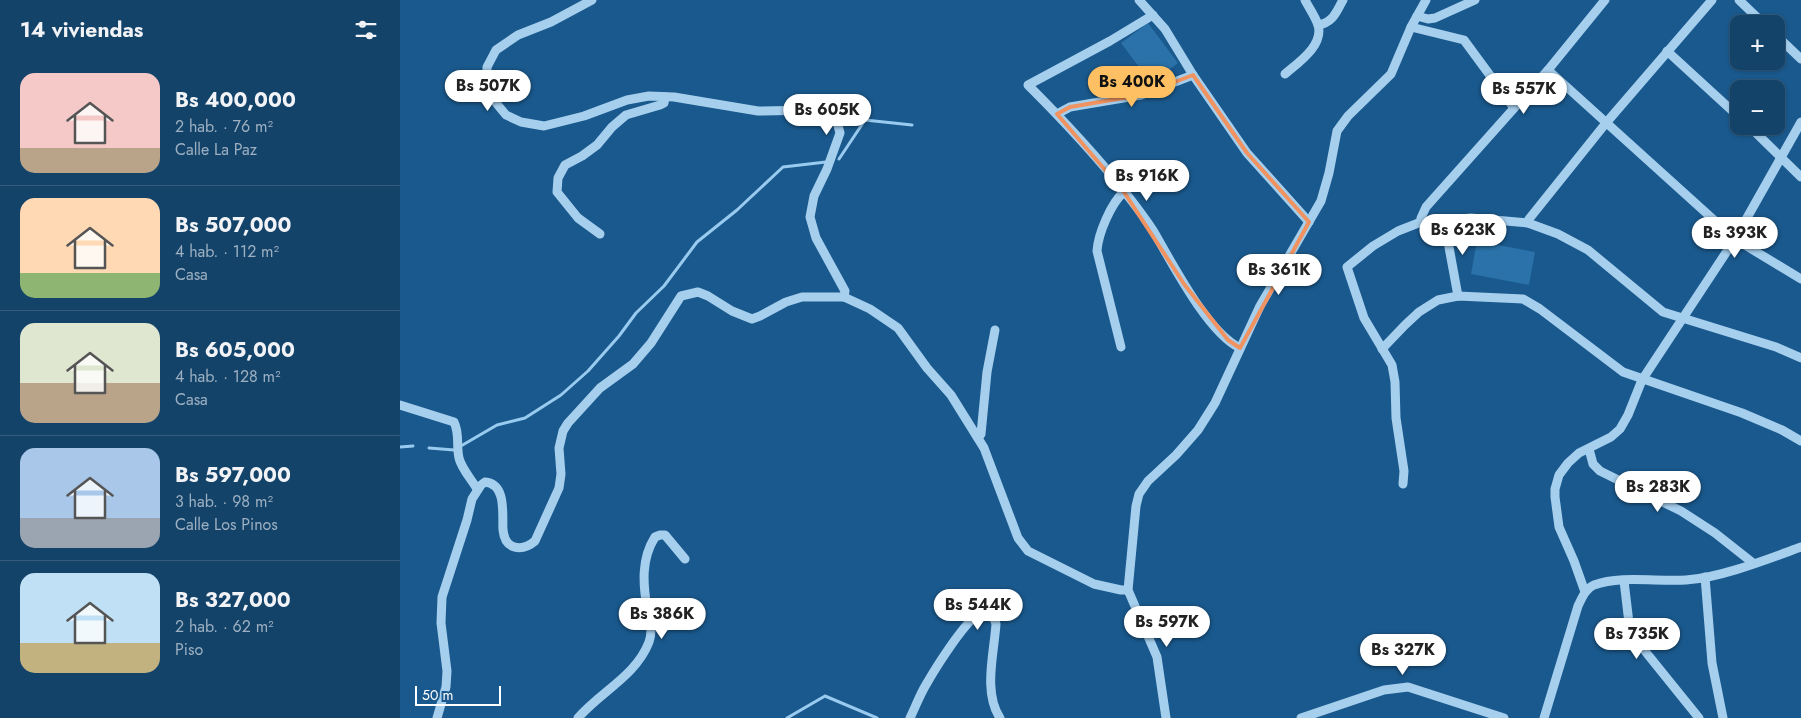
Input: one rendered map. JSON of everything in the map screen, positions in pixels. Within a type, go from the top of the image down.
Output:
[{"type":"street","points":[[592,0],[551,22],[518,35],[496,50],[487,67],[487,80],[492,98],[506,115],[521,122],[544,126],[584,116],[627,100],[649,96],[674,97],[758,111],[815,110],[828,114],[837,122],[840,133],[814,196],[810,217],[816,238],[845,291],[844,297]]},
{"type":"street","points":[[1139,0],[1165,29],[1193,76],[1248,153],[1310,222]]},
{"type":"street","points":[[1285,74],[1305,57],[1317,41],[1318,25],[1305,0]]},
{"type":"street","points":[[1318,25],[1332,20],[1343,0]]},
{"type":"street","points":[[1166,718],[1157,657],[1128,590],[1136,506],[1139,494],[1148,481],[1176,455],[1198,430],[1215,403],[1260,306],[1321,201],[1329,173],[1337,131],[1348,116],[1391,74],[1426,0]]},
{"type":"street","points":[[1417,16],[1428,19],[1435,18],[1475,0]]},
{"type":"street","points":[[1421,222],[1426,207],[1548,70],[1605,0]]},
{"type":"street","points":[[1528,223],[1529,219],[1606,123],[1712,0]]},
{"type":"street","points":[[1739,0],[1755,15]]},
{"type":"street","points":[[1153,15],[1110,41],[1028,84],[1077,135],[1124,192],[1153,230],[1184,284],[1213,324],[1228,340],[1240,348]]},
{"type":"street","points":[[1412,27],[1464,40],[1514,108]]},
{"type":"street","points":[[1785,44],[1801,59]]},
{"type":"street","points":[[1667,51],[1730,109]]},
{"type":"street","points":[[1548,70],[1735,239],[1801,278]]},
{"type":"street","points":[[1057,114],[1070,107],[1141,95],[1193,76]]},
{"type":"street","points":[[600,234],[578,218],[557,192],[558,178],[565,165],[597,145],[612,127],[626,115],[660,105],[664,103],[665,98]]},
{"type":"street","points":[[1585,592],[1559,527],[1555,489],[1559,475],[1568,463],[1579,454],[1611,438],[1620,429],[1628,415],[1642,380],[1735,239],[1801,122]]},
{"type":"street","points":[[1758,135],[1801,177]]},
{"type":"street","points":[[1121,347],[1097,251],[1098,241],[1105,222],[1114,204],[1124,192]]},
{"type":"street","points":[[1403,484],[1404,471],[1396,418],[1395,382],[1392,365],[1364,318],[1347,267],[1373,246],[1398,231],[1421,222],[1471,218],[1528,223],[1558,234],[1588,250],[1663,312],[1776,347],[1801,358]]},
{"type":"street","points":[[1444,220],[1458,296]]},
{"type":"street","points":[[437,718],[446,687],[447,671],[441,622],[442,597],[472,499],[477,489],[486,482],[490,483],[500,492],[503,505],[503,532],[515,548],[522,549],[528,547],[535,541],[559,488],[561,474],[558,448],[563,432],[600,388],[633,364],[651,343],[681,296],[698,292],[732,311],[752,319],[786,302],[802,297],[844,297],[870,309],[898,328],[926,368],[951,395],[984,448],[1018,538],[1028,550],[1094,584],[1128,590]]},
{"type":"street","points":[[1382,350],[1404,325],[1419,312],[1438,300],[1458,296],[1523,300],[1540,309],[1623,372],[1742,413],[1782,430],[1801,442]]},
{"type":"street","points":[[978,438],[981,434],[987,372],[995,330]]},
{"type":"street","points":[[400,404],[454,422],[458,430],[459,460],[477,489]]},
{"type":"street","points":[[1589,449],[1593,464],[1600,471],[1681,511],[1754,563]]},
{"type":"street","points":[[578,718],[634,668],[648,643],[651,633],[643,580],[646,558],[655,537],[665,536],[685,559]]},
{"type":"street","points":[[1544,718],[1578,606],[1585,592],[1592,586],[1609,581],[1688,580],[1705,577],[1801,547]]},
{"type":"street","points":[[1705,577],[1712,663],[1722,718]]},
{"type":"street","points":[[1624,581],[1632,635],[1699,718]]},
{"type":"street","points":[[910,718],[926,683],[952,645],[969,623],[978,615],[985,614],[992,616],[996,624],[992,666],[992,694],[994,709],[1000,718]]},
{"type":"street","points":[[1301,718],[1384,690],[1408,687],[1504,718]]},
{"type":"highlighted area","points":[[1193,75],[1247,153],[1309,222],[1240,348],[1228,340],[1184,284],[1124,192],[1057,114],[1070,107],[1141,95]]},
{"type":"shaded area","points":[[1148,23],[1178,63],[1151,83],[1121,43]]},
{"type":"shaded area","points":[[1477,241],[1535,252],[1529,285],[1471,274]]},
{"type":"waterway","points":[[839,159],[865,120],[912,125]]},
{"type":"waterway","points":[[429,448],[454,450],[497,425],[525,418],[561,395],[588,371],[619,336],[636,313],[664,286],[697,242],[737,210],[783,167],[826,162]]},
{"type":"waterway","points":[[400,447],[413,446]]},
{"type":"waterway","points":[[787,718],[825,696],[877,718]]}]
